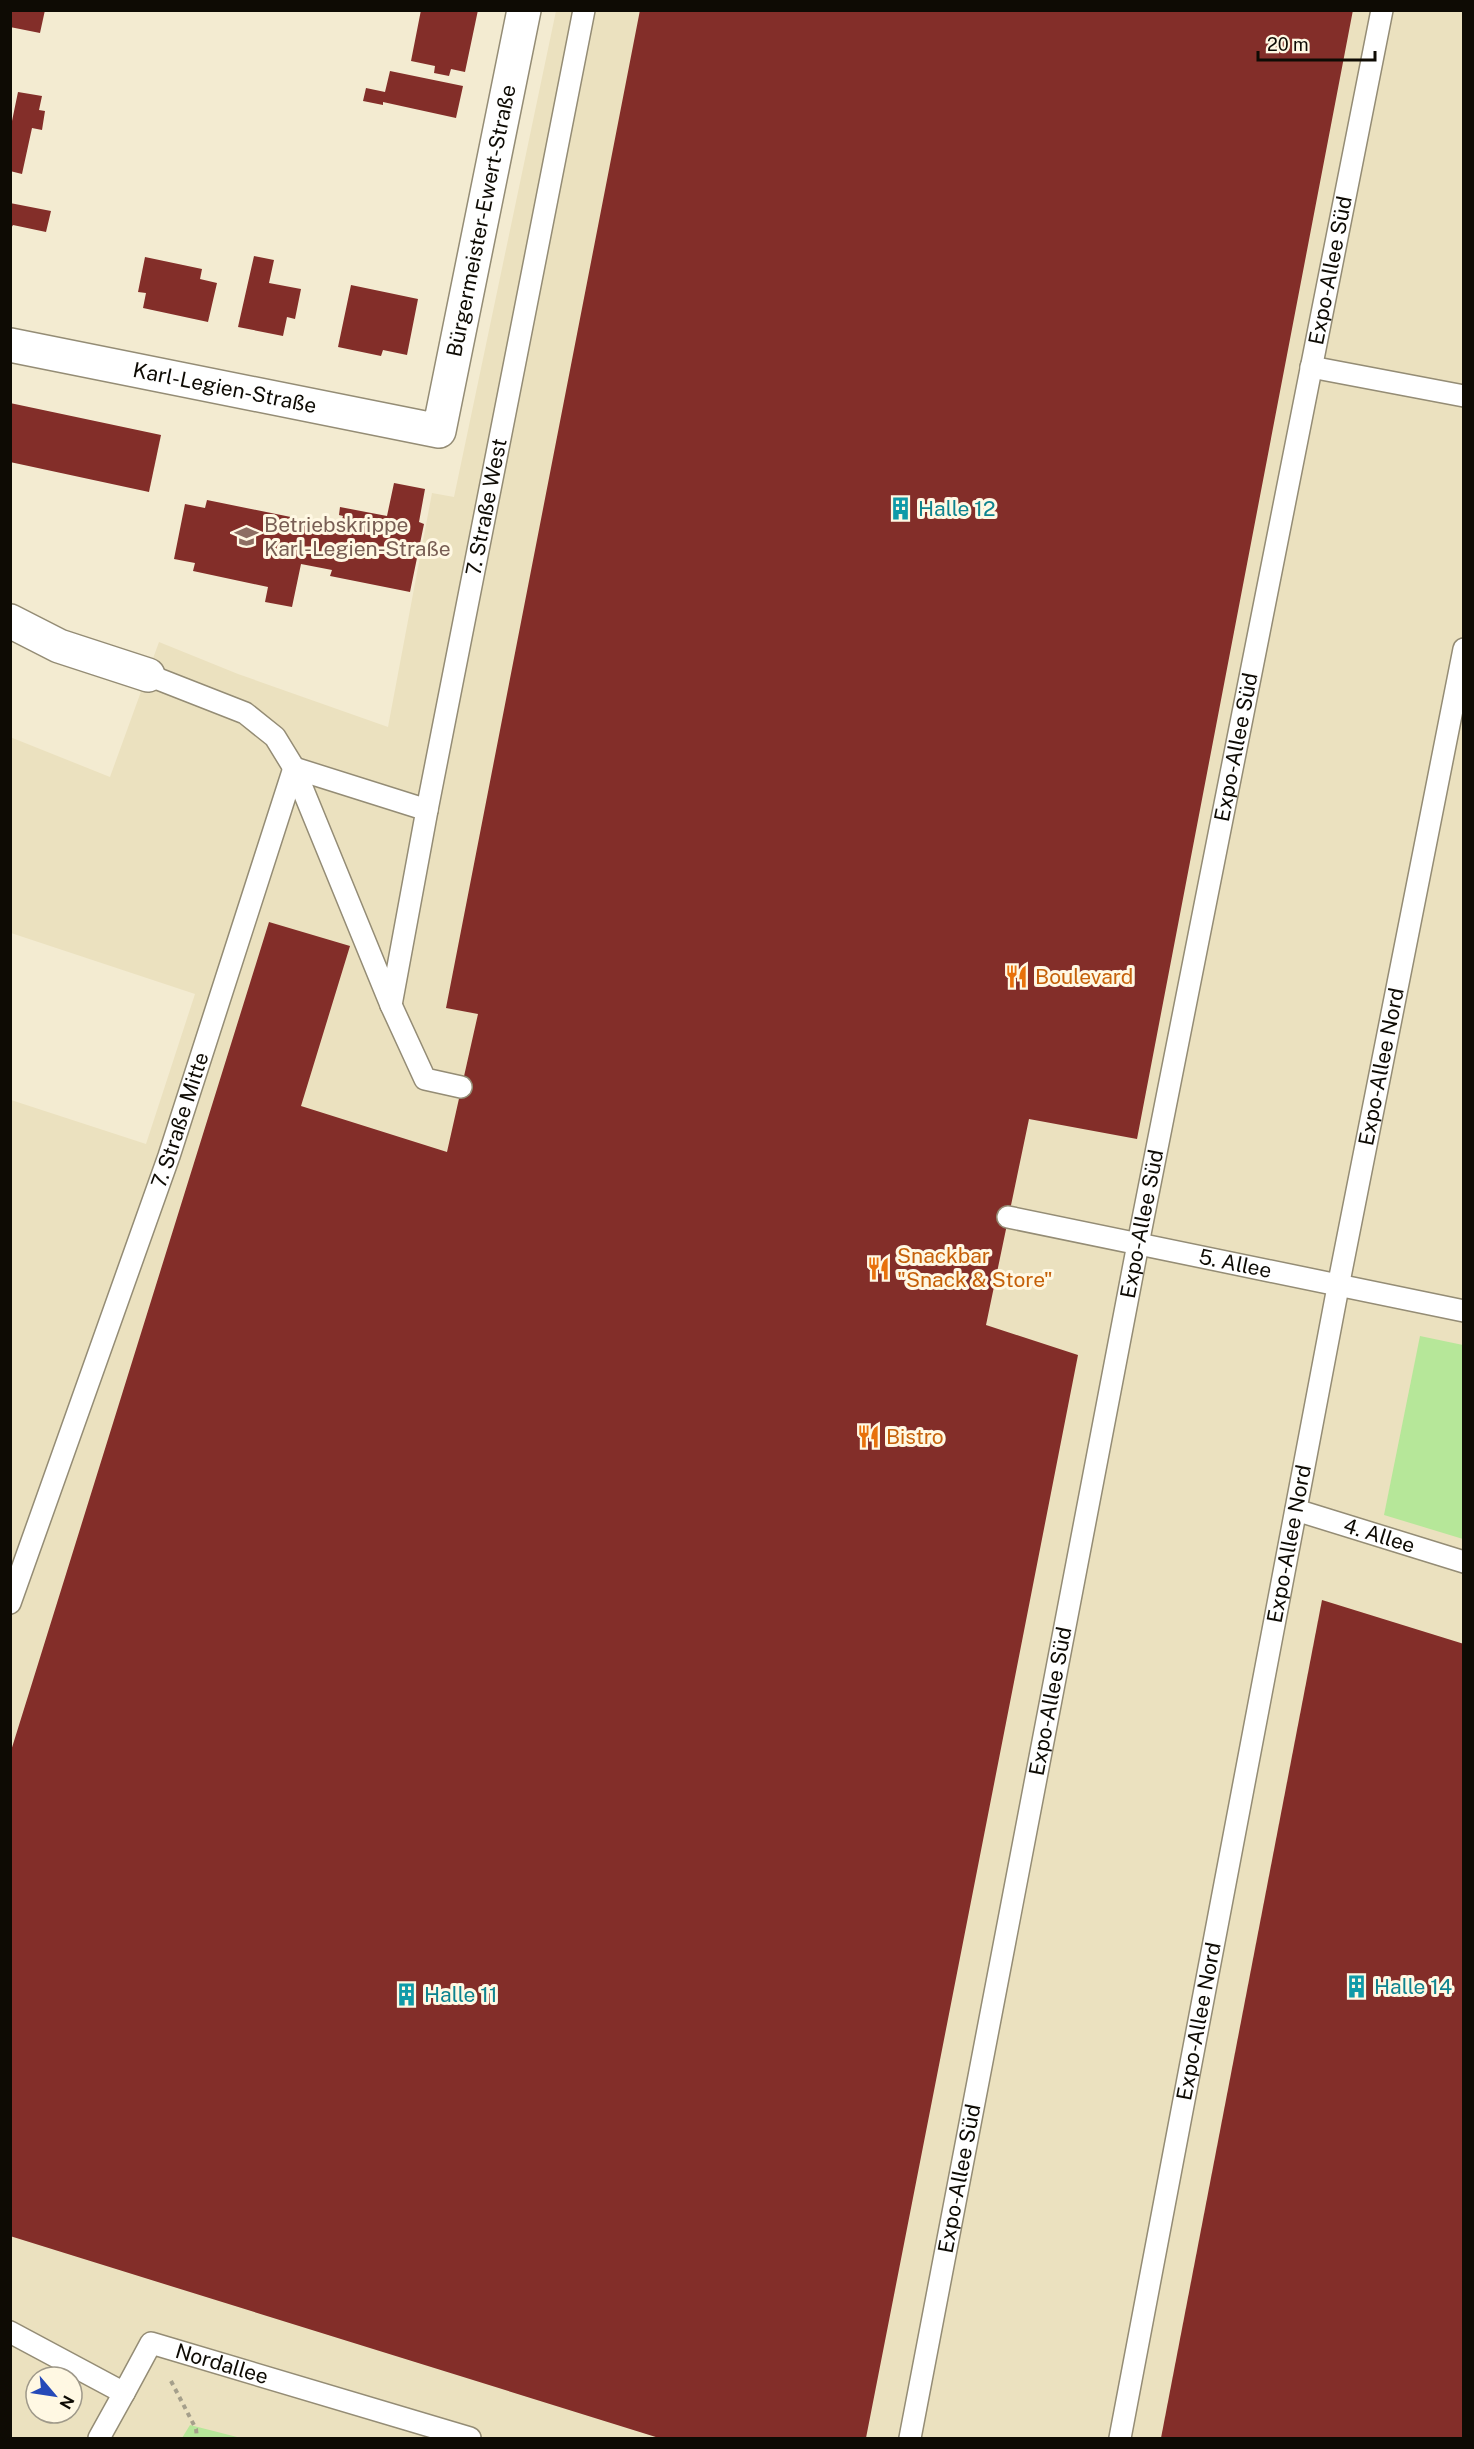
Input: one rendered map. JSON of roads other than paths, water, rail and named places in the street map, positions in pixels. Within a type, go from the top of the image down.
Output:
[{"type":"street","name":"Bürgermeister-Ewert-Straße","points":[[438,431],[524,10]]},
{"type":"street","name":"Karl-Legien-Straße","points":[[10,345],[438,431]]},
{"type":"street","points":[[10,621],[59,646],[148,675]]},
{"type":"lane","name":"7. Straße West","points":[[391,1005],[584,10]]},
{"type":"lane","name":"Expo-Allee Süd","points":[[910,2439],[1138,1244],[1382,10]]},
{"type":"lane","points":[[1311,367],[1464,396]]},
{"type":"lane","name":"Expo-Allee Nord","points":[[1120,2439],[1338,1287],[1464,649]]},
{"type":"lane","points":[[148,675],[245,713],[275,736],[294,768],[391,1005],[425,1079],[461,1087]]},
{"type":"lane","points":[[294,768],[427,810]]},
{"type":"lane","name":"7. Straße Mitte","points":[[10,1603],[169,1156],[294,768]]},
{"type":"lane","name":"5. Allee","points":[[1008,1217],[1338,1287],[1464,1311]]},
{"type":"lane","name":"4. Allee","points":[[1296,1510],[1464,1562]]},
{"type":"lane","points":[[10,2332],[124,2393]]},
{"type":"lane","name":"Nordallee","points":[[99,2439],[151,2343],[470,2439]]},
{"type":"place","name":"Halle 12","points":[[900,509]]},
{"type":"place","name":"Betriebskrippe Karl-Legien-Straße","points":[[246,537]]},
{"type":"place","name":"Boulevard","points":[[1017,977]]},
{"type":"place","name":"Snackbar \"Snack & Store\"","points":[[879,1268]]},
{"type":"place","name":"Bistro","points":[[868,1437]]},
{"type":"place","name":"Halle 14","points":[[1356,1987]]},
{"type":"place","name":"Halle 11","points":[[406,1995]]}]
